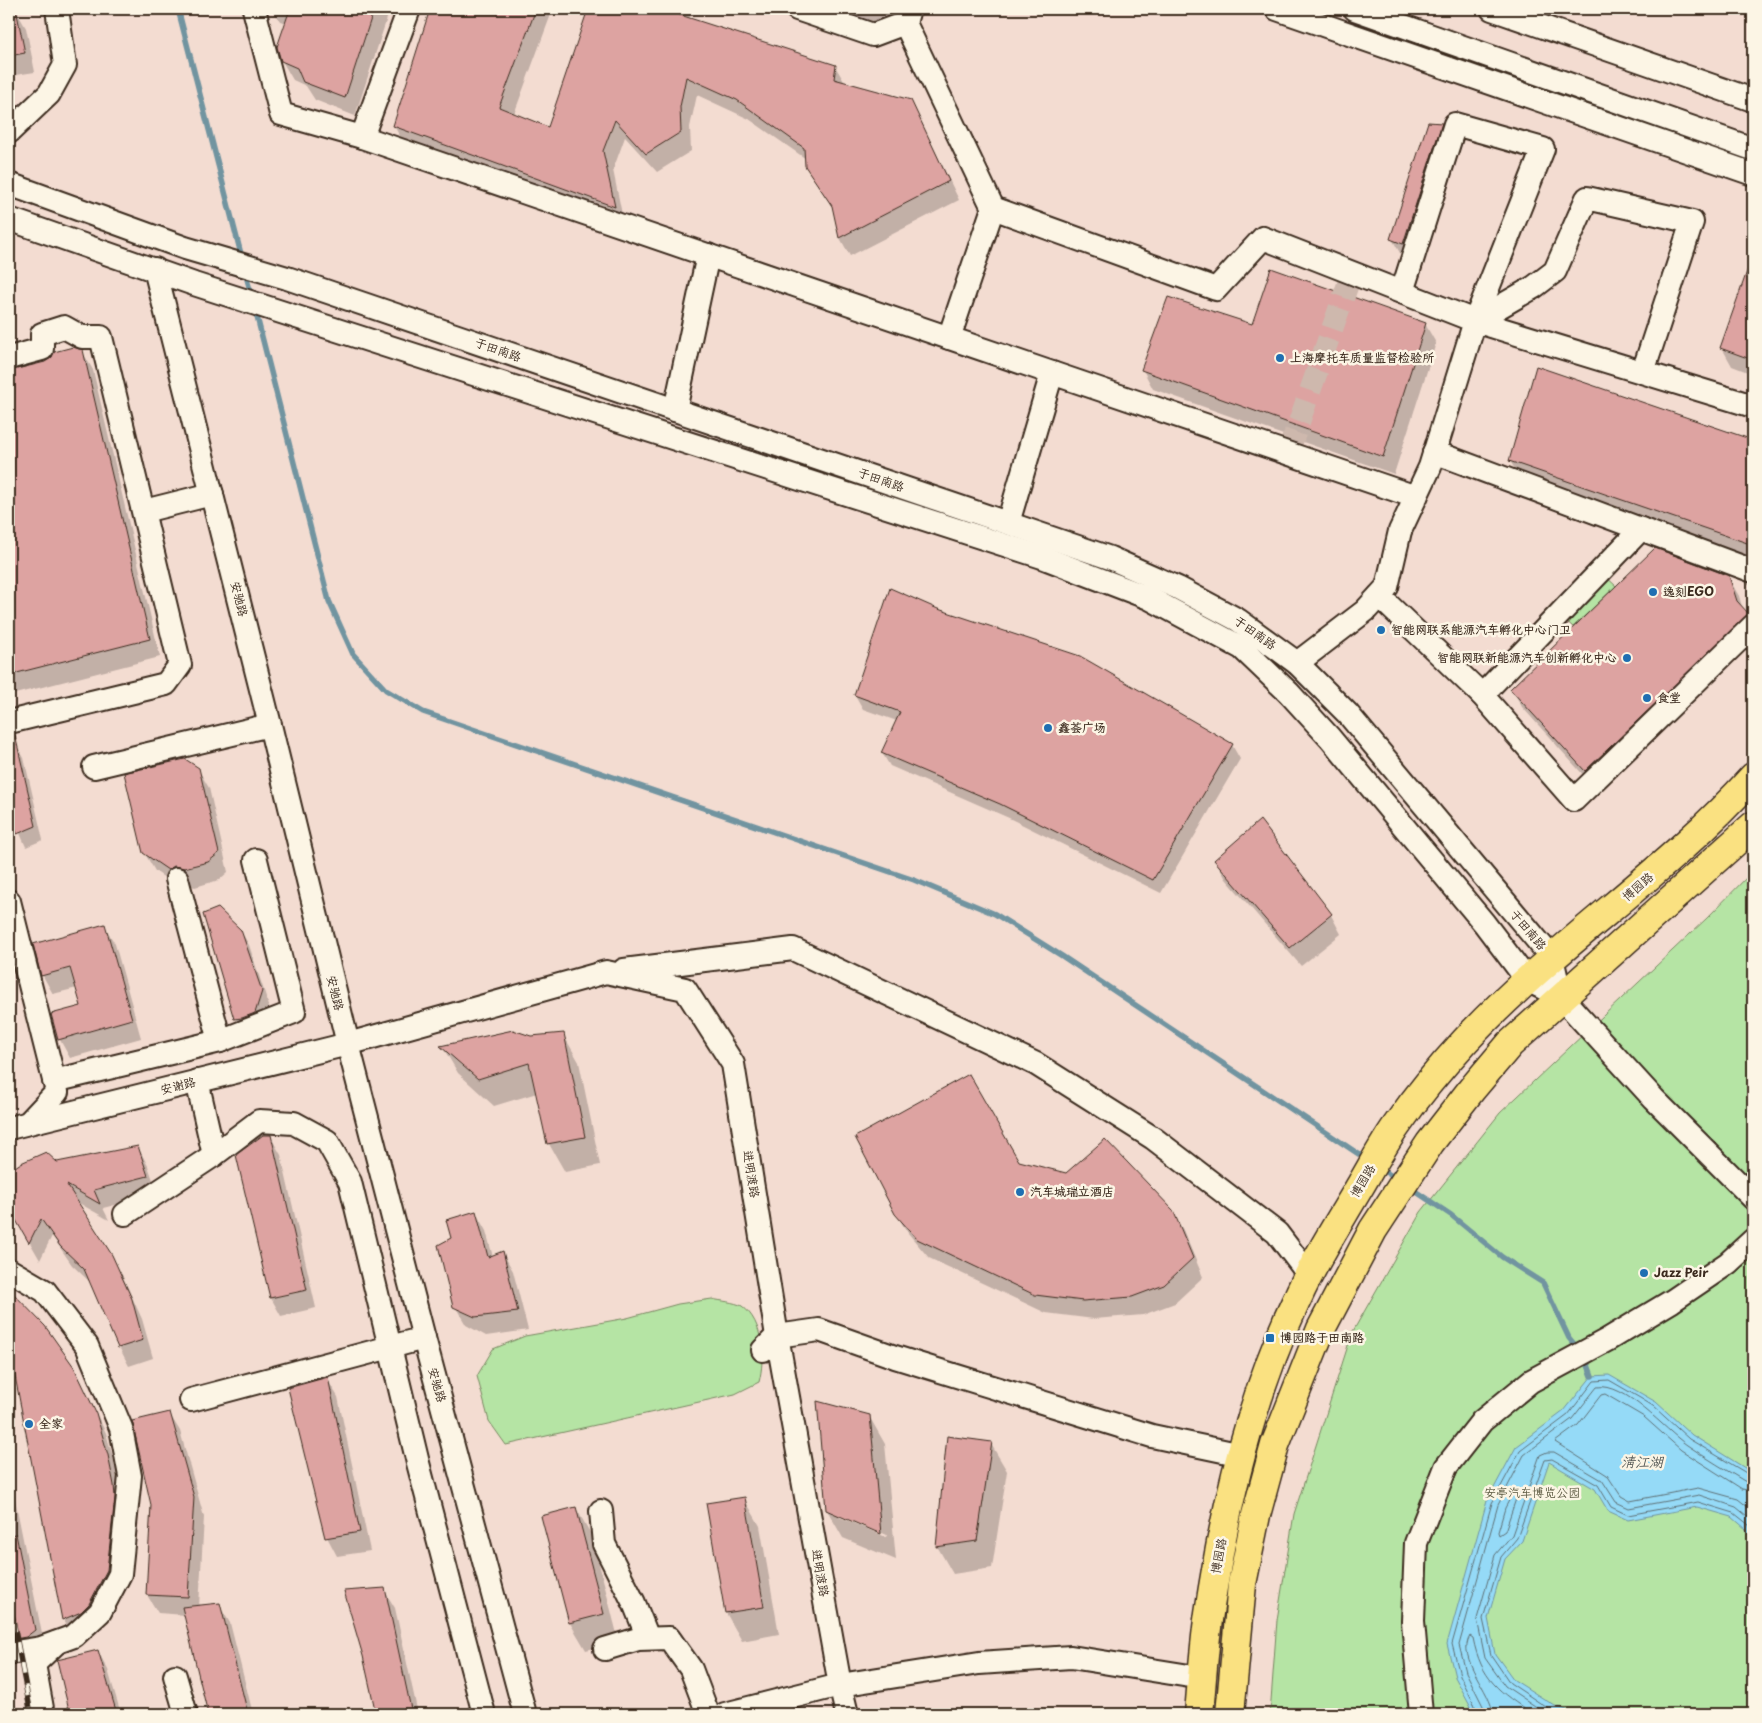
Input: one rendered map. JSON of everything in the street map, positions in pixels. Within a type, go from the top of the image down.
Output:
[{"type":"main road","name":"博园路","points":[[1199,1714],[1208,1616],[1218,1557],[1242,1455],[1272,1358],[1298,1296],[1343,1215],[1397,1125],[1464,1042],[1527,980],[1631,894],[1730,803],[1753,777]]},
{"type":"main road","points":[[1230,1714],[1242,1584],[1256,1515],[1275,1445],[1321,1329],[1373,1230],[1430,1143],[1510,1044],[1560,997],[1753,826]]},
{"type":"street","points":[[9,132],[48,94],[65,65],[57,9]]},
{"type":"street","points":[[254,9],[281,114],[362,137],[1416,496]]},
{"type":"street","points":[[362,137],[409,9]]},
{"type":"street","points":[[797,9],[874,35],[907,16],[993,208],[949,338]]},
{"type":"street","points":[[1277,9],[1753,174]]},
{"type":"street","points":[[1354,9],[1753,149]]},
{"type":"street","points":[[1492,9],[1753,100]]},
{"type":"street","points":[[1296,663],[1365,611],[1387,587],[1400,531],[1434,452],[1475,321],[1543,149],[1456,124],[1402,292]]},
{"type":"street","name":"于田南路","points":[[9,184],[185,248],[287,278],[1110,558],[1178,588],[1238,620],[1296,663],[1348,714],[1552,958],[1560,997]]},
{"type":"street","points":[[1475,321],[1534,287],[1555,271],[1587,198],[1692,222],[1644,372]]},
{"type":"street","points":[[993,208],[1216,289],[1263,238],[1475,321],[1753,406]]},
{"type":"street","name":"于田南路","points":[[9,219],[194,284],[300,316],[1042,557],[1149,598],[1242,648],[1289,693],[1330,738],[1484,923],[1527,980],[1560,997]]},
{"type":"street","points":[[674,410],[708,255]]},
{"type":"street","name":"安驰路","points":[[155,269],[348,1044],[424,1338],[525,1714]]},
{"type":"street","points":[[9,358],[42,349],[42,334],[64,327],[82,337],[101,337],[180,665],[166,684],[9,722]]},
{"type":"street","points":[[1008,523],[1052,373]]},
{"type":"street","points":[[1434,452],[1753,571]]},
{"type":"street","points":[[911,514],[916,492]]},
{"type":"street","points":[[144,512],[212,494]]},
{"type":"street","points":[[1482,695],[1641,529]]},
{"type":"street","points":[[1379,596],[1482,695],[1574,800],[1753,626]]},
{"type":"street","points":[[94,767],[270,725]]},
{"type":"street","points":[[54,1081],[220,1041],[294,1012],[256,860]]},
{"type":"street","points":[[177,879],[220,1041]]},
{"type":"street","points":[[9,901],[56,1092],[18,1126]]},
{"type":"street","points":[[606,972],[793,949],[1044,1069],[1153,1138],[1278,1233],[1309,1275]]},
{"type":"street","name":"进明渡路","points":[[348,1044],[606,972],[685,989],[733,1064],[770,1343],[847,1714]]},
{"type":"street","points":[[1560,997],[1654,1099],[1753,1198]]},
{"type":"street","name":"安谢路","points":[[18,1126],[348,1044]]},
{"type":"street","points":[[197,1081],[214,1155]]},
{"type":"street","points":[[126,1214],[214,1155],[259,1121],[294,1123],[327,1141],[350,1182],[418,1463],[484,1714]]},
{"type":"street","points":[[1421,1714],[1413,1621],[1416,1543],[1446,1467],[1482,1422],[1531,1381],[1672,1301],[1728,1263],[1753,1240]]},
{"type":"street","points":[[9,1270],[45,1290],[87,1346],[121,1428],[130,1476],[120,1574],[100,1612],[74,1636],[42,1648],[9,1653]]},
{"type":"street","points":[[770,1343],[819,1330],[896,1357],[1152,1436],[1242,1455]]},
{"type":"street","points":[[191,1400],[424,1338]]},
{"type":"street","points":[[601,1511],[604,1544],[634,1603],[648,1638]]},
{"type":"street","points":[[605,1649],[638,1639],[669,1638],[691,1669],[708,1714]]},
{"type":"street","points":[[43,1714],[34,1664],[56,1642]]},
{"type":"street","points":[[724,1714],[840,1686],[979,1663],[1071,1657],[1202,1678]]},
{"type":"street","points":[[175,1676],[186,1714]]},
{"type":"green space","points":[[1605,576],[1616,586],[1573,627],[1562,617]]},
{"type":"green space","name":"安亭汽车博览公园","points":[[1753,871],[1753,1714],[1270,1714],[1277,1620],[1294,1514],[1352,1333],[1421,1212],[1500,1113],[1707,918]]},
{"type":"green space","points":[[712,1299],[742,1306],[755,1321],[759,1331],[762,1352],[759,1382],[735,1394],[506,1445],[489,1421],[477,1376],[493,1349],[525,1336],[627,1318],[678,1304]]},
{"type":"water","name":"清江湖","points":[[1609,1375],[1656,1402],[1692,1435],[1753,1473],[1753,1544],[1746,1529],[1732,1517],[1697,1507],[1628,1520],[1608,1511],[1595,1489],[1549,1462],[1522,1541],[1505,1559],[1488,1618],[1495,1654],[1514,1680],[1555,1706],[1579,1714],[1475,1714],[1455,1677],[1447,1644],[1487,1501],[1516,1447],[1564,1411],[1592,1376]]},
{"type":"building","points":[[9,9],[16,9],[25,53],[9,56]]},
{"type":"building","points":[[290,9],[374,9],[345,98],[303,82],[297,68],[281,61],[277,47]]},
{"type":"building","points":[[430,9],[536,9],[499,107],[548,127],[588,9],[676,9],[674,13],[836,65],[834,79],[911,100],[949,181],[839,238],[832,206],[805,166],[804,148],[737,100],[686,77],[680,107],[681,132],[646,154],[615,120],[603,151],[615,207],[393,126]]},
{"type":"building","points":[[1428,122],[1442,123],[1403,244],[1390,239]]},
{"type":"building","points":[[1751,260],[1753,260],[1753,360],[1720,348]]},
{"type":"building","name":"上海摩托车质量监督检验所","points":[[1271,268],[1426,323],[1383,457],[1141,370],[1168,297],[1252,324]]},
{"type":"building","points":[[73,347],[83,350],[150,639],[9,675],[9,371],[45,362],[52,357],[54,352]]},
{"type":"building","points":[[1536,366],[1753,440],[1753,545],[1509,461]]},
{"type":"building","name":"智能网联新能源汽车创新孵化中心","points":[[1655,548],[1729,576],[1737,601],[1749,614],[1585,771],[1510,689]]},
{"type":"building","name":"鑫荟广场","points":[[890,588],[938,609],[1080,656],[1233,744],[1153,880],[1000,804],[881,753],[900,712],[854,695]]},
{"type":"building","points":[[15,735],[36,826],[17,834],[9,811],[9,736]]},
{"type":"building","points":[[185,759],[199,768],[219,853],[208,862],[184,868],[174,866],[168,870],[143,853],[124,773]]},
{"type":"building","points":[[1260,820],[1332,914],[1290,948],[1214,860]]},
{"type":"building","points":[[218,908],[241,930],[262,991],[255,1013],[242,1018],[234,1019],[203,914]]},
{"type":"building","points":[[105,924],[132,1019],[58,1040],[51,1014],[81,1006],[70,968],[41,976],[33,944]]},
{"type":"building","points":[[513,1030],[531,1036],[564,1033],[585,1137],[547,1144],[529,1063],[478,1079],[440,1046]]},
{"type":"building","name":"汽车城瑞立酒店","points":[[969,1074],[1019,1161],[1066,1173],[1105,1139],[1173,1210],[1193,1258],[1164,1285],[1132,1297],[1083,1301],[1035,1295],[917,1239],[895,1214],[855,1137]]},
{"type":"building","points":[[263,1135],[271,1135],[307,1290],[270,1298],[236,1155]]},
{"type":"building","points":[[138,1146],[148,1176],[94,1190],[100,1204],[67,1185],[112,1255],[132,1299],[143,1340],[118,1348],[84,1269],[60,1246],[41,1219],[29,1243],[9,1208],[9,1171],[21,1163],[46,1152],[57,1162]]},
{"type":"building","points":[[476,1211],[488,1257],[503,1251],[518,1312],[475,1317],[453,1307],[438,1245],[451,1238],[446,1220]]},
{"type":"building","points":[[9,1289],[45,1326],[74,1367],[96,1413],[114,1485],[115,1497],[107,1570],[89,1604],[81,1612],[62,1620],[9,1345]]},
{"type":"building","points":[[328,1377],[360,1532],[325,1538],[288,1388]]},
{"type":"building","points":[[817,1401],[870,1415],[881,1534],[826,1510]]},
{"type":"building","points":[[170,1412],[194,1497],[188,1597],[146,1595],[151,1505],[132,1421]]},
{"type":"building","points":[[947,1436],[992,1442],[977,1541],[936,1547]]},
{"type":"building","points":[[745,1497],[764,1607],[725,1613],[706,1503]]},
{"type":"building","points":[[576,1507],[604,1614],[569,1623],[541,1516]]},
{"type":"building","points":[[16,1534],[35,1630],[26,1637],[9,1640],[9,1535]]},
{"type":"building","points":[[385,1588],[412,1714],[376,1714],[363,1656],[344,1591]]},
{"type":"building","points":[[220,1603],[248,1714],[208,1714],[182,1607]]},
{"type":"building","points":[[98,1650],[117,1714],[70,1714],[57,1660]]},
{"type":"waterway","points":[[178,9],[242,258]]},
{"type":"waterway","points":[[245,272],[252,297]]},
{"type":"waterway","points":[[255,309],[329,601],[353,654],[386,690],[423,712],[914,880],[995,914],[1062,956],[1366,1159]]},
{"type":"waterway","points":[[1378,1167],[1398,1180]]},
{"type":"waterway","points":[[1409,1187],[1451,1215],[1502,1257],[1543,1283],[1569,1338],[1579,1350]]},
{"type":"waterway","points":[[1585,1357],[1592,1376]]},
{"type":"tunnel","points":[[1288,453],[1352,273]]},
{"type":"railway","points":[[9,1599],[31,1714]]},
{"type":"railway","points":[[9,1688],[14,1714]]},
{"type":"place","name":"上海摩托车质量监督检验所","points":[[1280,358]]},
{"type":"place","name":"逸刻EGO","points":[[1653,592]]},
{"type":"place","name":"智能网联系能源汽车孵化中心门卫","points":[[1381,630]]},
{"type":"place","name":"智能网联新能源汽车创新孵化中心","points":[[1627,658]]},
{"type":"place","name":"食堂","points":[[1647,698]]},
{"type":"place","name":"鑫荟广场","points":[[1048,728]]},
{"type":"place","name":"汽车城瑞立酒店","points":[[1020,1192]]},
{"type":"place","name":"Jazz Peir","points":[[1644,1273]]},
{"type":"place","name":"博园路于田南路","points":[[1270,1338]]},
{"type":"place","name":"全家","points":[[29,1424]]}]
